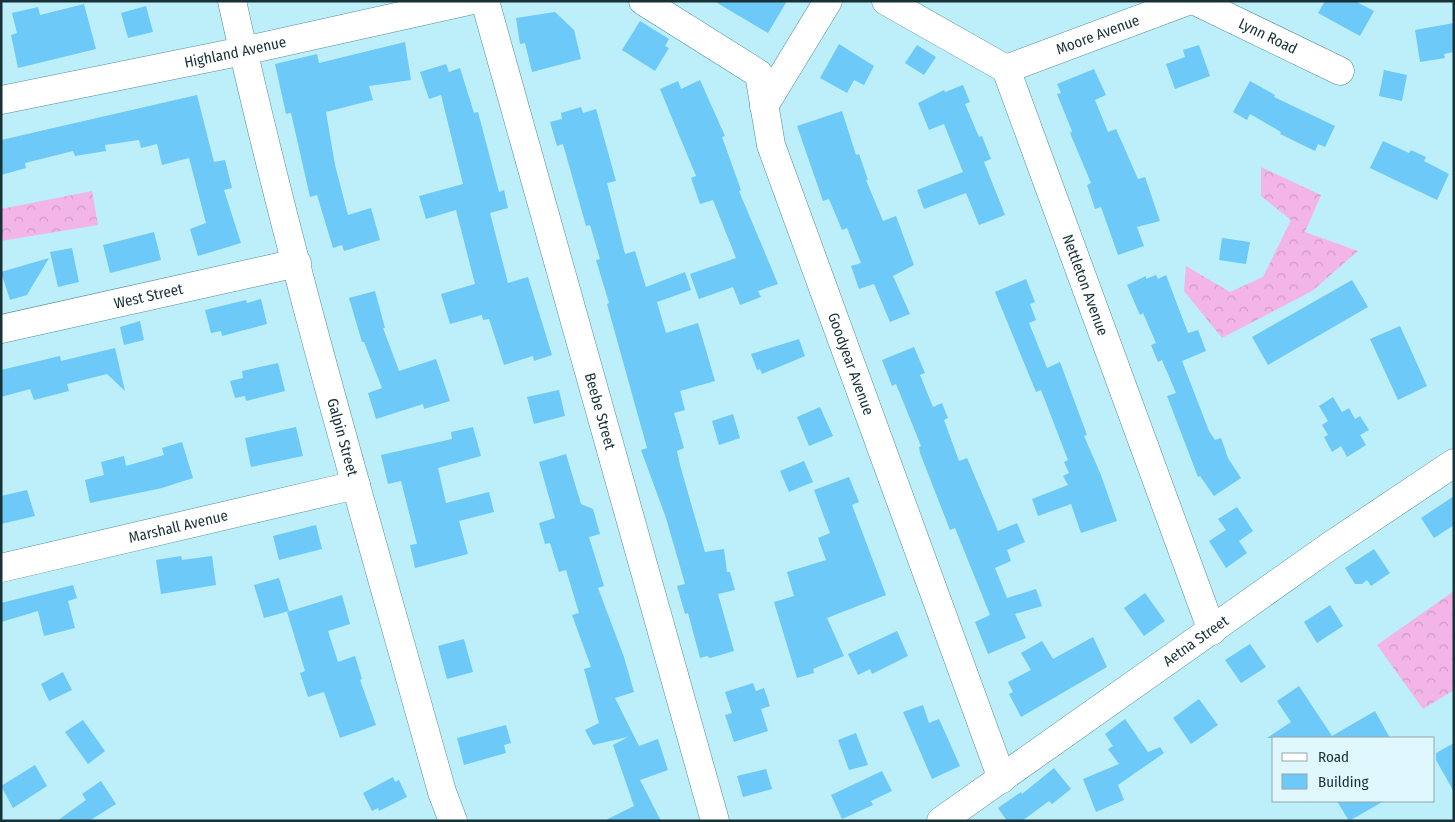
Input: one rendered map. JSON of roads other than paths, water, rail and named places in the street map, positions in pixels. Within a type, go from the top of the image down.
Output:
[{"type":"street","name":"Galpin Street","points":[[232,1],[297,263],[356,485],[442,792],[453,821]]},
{"type":"street","name":"Highland Avenue","points":[[1,100],[243,51],[468,1]]},
{"type":"street","name":"Beebe Street","points":[[485,1],[714,821]]},
{"type":"street","name":"Goodyear Avenue","points":[[643,1],[759,74],[771,145],[1002,779]]},
{"type":"street","points":[[764,106],[828,1]]},
{"type":"street","points":[[886,1],[1006,69]]},
{"type":"street","name":"Moore Avenue","points":[[1006,69],[1188,1]]},
{"type":"street","name":"Lynn Road","points":[[1195,1],[1340,71]]},
{"type":"street","name":"Nettleton Avenue","points":[[1006,69],[1212,631]]},
{"type":"street","name":"West Street","points":[[1,329],[297,263]]},
{"type":"street","name":"Aetna Street","points":[[941,821],[1330,546],[1454,463]]},
{"type":"street","name":"Marshall Avenue","points":[[1,568],[356,485]]}]
